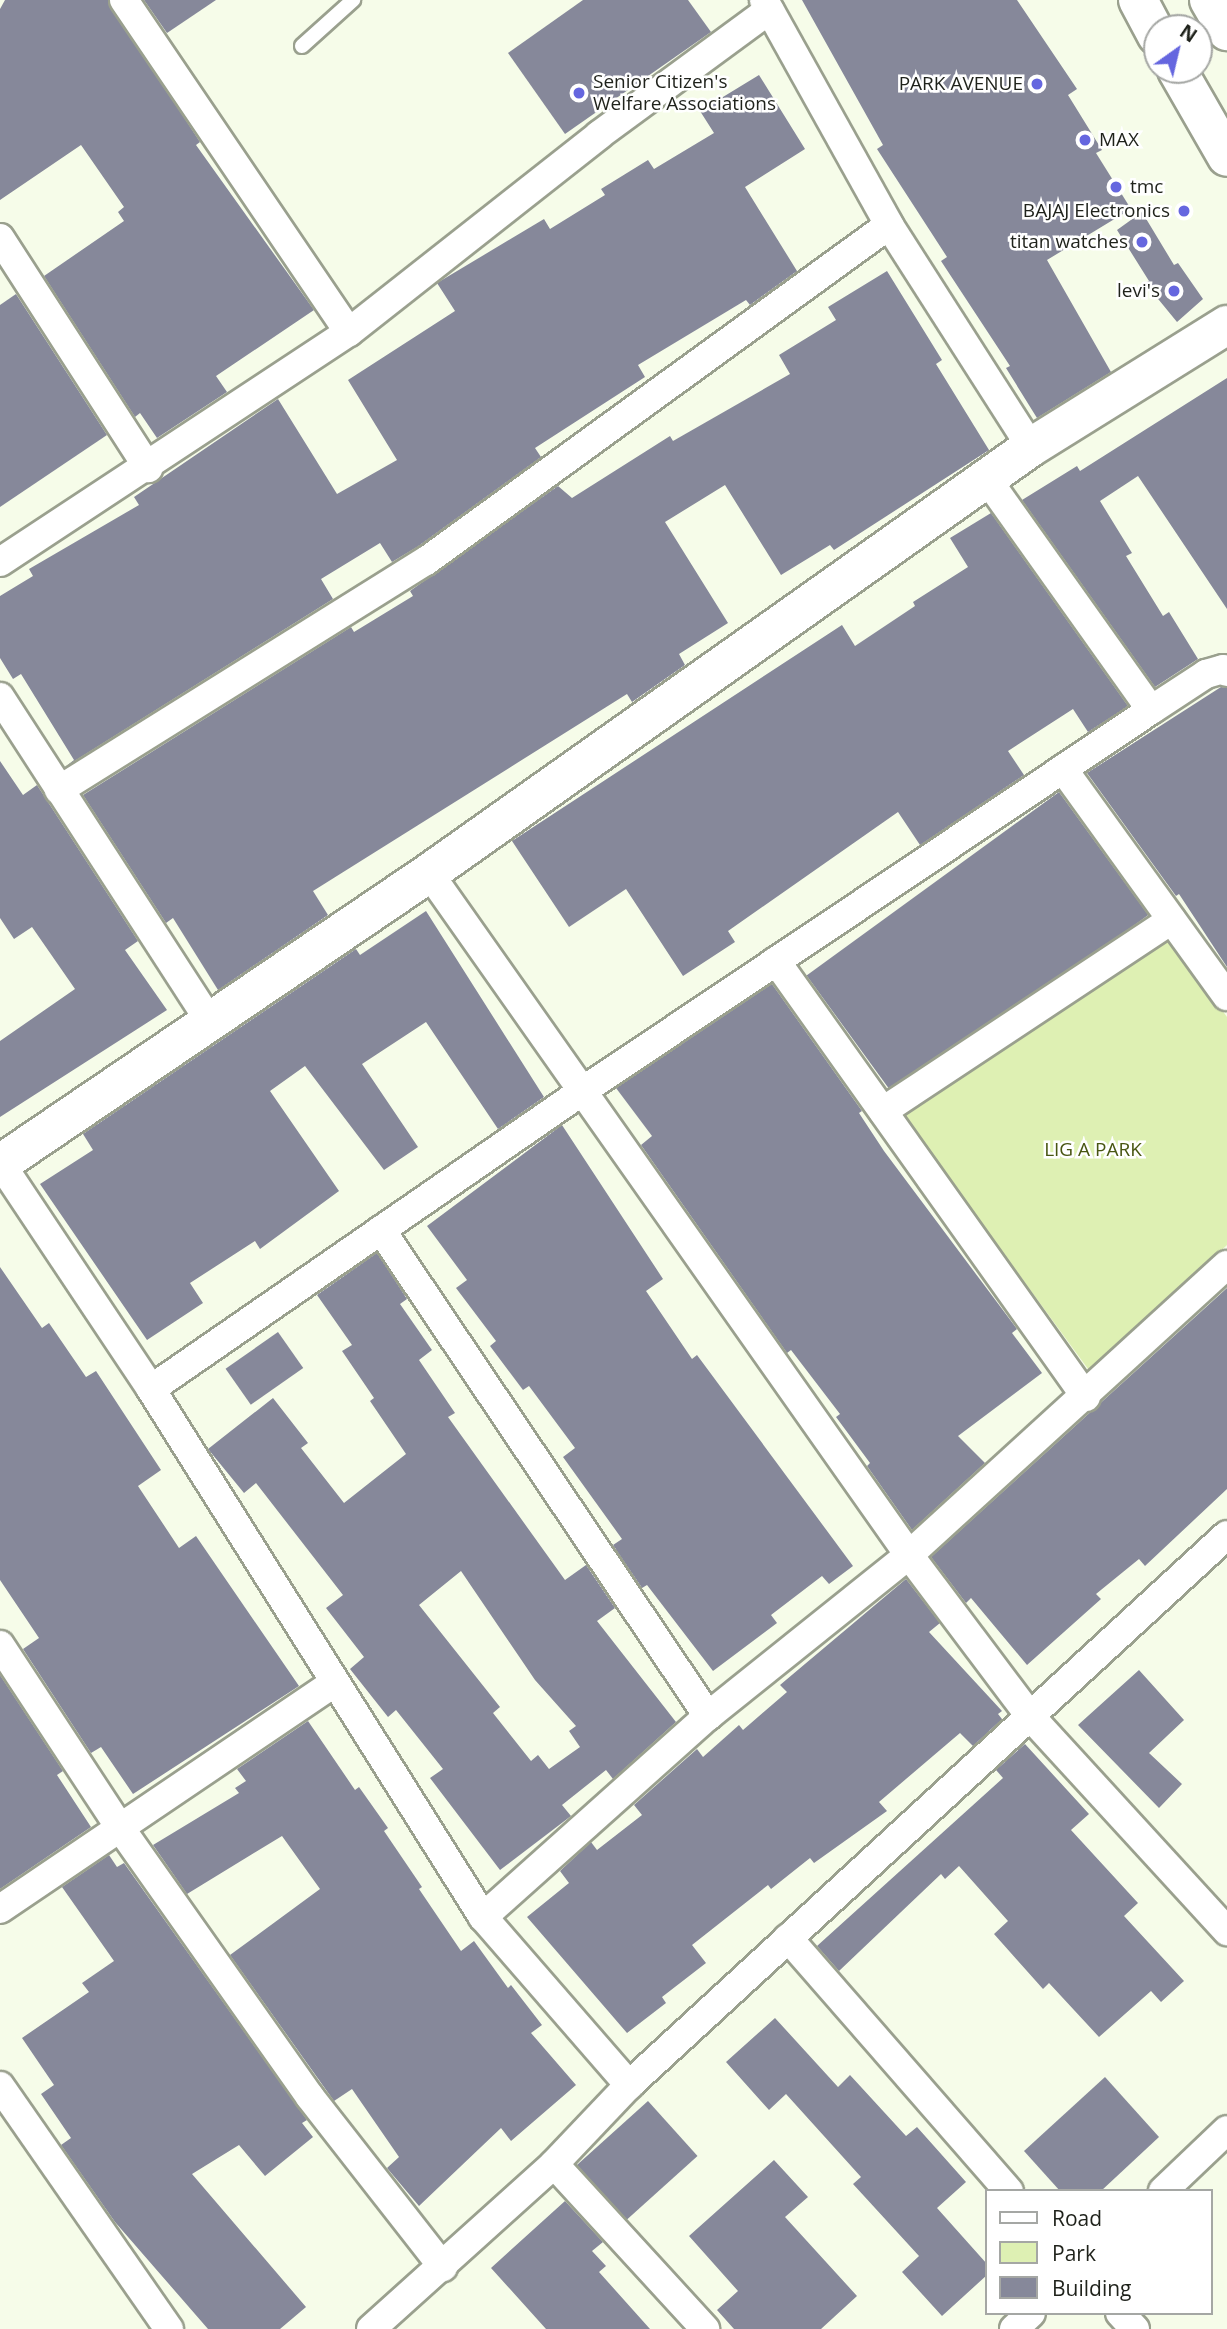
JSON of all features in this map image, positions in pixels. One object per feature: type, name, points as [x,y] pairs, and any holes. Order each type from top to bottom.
[{"type":"street","points":[[124,0],[349,332]]},
{"type":"street","points":[[1209,0],[1227,31]]},
{"type":"street","points":[[0,562],[148,468],[349,332],[766,5],[889,225],[1031,447]]},
{"type":"street","points":[[1185,84],[1227,157]]},
{"type":"street","points":[[59,790],[426,561],[889,225]]},
{"type":"street","points":[[0,238],[148,468]]},
{"type":"street","points":[[629,2085],[483,1917],[151,1389],[0,1163],[429,873],[1031,447],[1227,325]]},
{"type":"street","points":[[986,479],[1152,710]]},
{"type":"street","points":[[151,1389],[584,1090],[1063,769],[1206,674],[1223,669],[1227,672]]},
{"type":"street","points":[[0,697],[59,790],[196,993],[210,1021]]},
{"type":"street","points":[[1063,769],[1227,996]]},
{"type":"street","points":[[429,873],[909,1555],[1030,1716],[1227,1931]]},
{"type":"street","points":[[883,1111],[1172,920]]},
{"type":"street","points":[[776,961],[1086,1397]]},
{"type":"street","points":[[381,1230],[708,1716]]},
{"type":"street","points":[[483,1917],[708,1716],[909,1555],[1086,1397],[1227,1265]]},
{"type":"street","points":[[371,2329],[443,2267],[554,2164],[629,2085],[1227,1535]]},
{"type":"street","points":[[0,1645],[121,1829],[310,2097],[443,2267]]},
{"type":"street","points":[[0,1909],[334,1683]]},
{"type":"street","points":[[788,1938],[1007,2189]]},
{"type":"street","points":[[0,2086],[169,2329]]},
{"type":"street","points":[[1165,2189],[1227,2130]]},
{"type":"street","points":[[554,2164],[705,2329]]},
{"type":"street","points":[[1014,2329],[1029,2315]]},
{"type":"street","points":[[1122,2315],[1135,2329]]},
{"type":"lane","points":[[302,47],[353,0]]},
{"type":"green space","name":"LIG A PARK","points":[[1170,937],[1227,1017],[1227,1245],[1091,1373],[902,1115]]},
{"type":"building","points":[[5,0],[108,0],[200,142],[196,145],[314,310],[216,376],[227,392],[157,438],[140,413],[135,417],[44,276],[124,221],[118,212],[124,207],[81,145],[0,200],[0,9]]},
{"type":"building","points":[[144,0],[216,0],[167,33]]},
{"type":"building","name":"Senior Citizen's Welfare Associations","points":[[583,0],[688,0],[711,32],[565,134],[508,53]]},
{"type":"building","points":[[802,0],[1017,0],[1077,89],[1068,95],[1102,150],[1096,153],[1131,209],[1047,260],[1111,372],[1037,418],[1006,368],[1010,366],[941,261],[947,257],[877,149],[883,145]]},
{"type":"building","points":[[759,75],[805,149],[745,187],[797,271],[750,305],[746,300],[638,365],[645,377],[535,448],[541,457],[417,547],[392,562],[380,543],[321,579],[333,599],[65,767],[74,760],[21,674],[13,679],[0,658],[0,596],[33,576],[29,569],[139,505],[134,497],[278,399],[337,494],[397,460],[348,380],[455,311],[437,283],[544,219],[550,229],[605,195],[601,189],[648,160],[654,169],[714,133],[700,111]]},
{"type":"building","points":[[1142,212],[1174,265],[1178,263],[1203,299],[1177,322],[1145,283],[1149,281],[1117,230]]},
{"type":"building","points":[[887,271],[942,360],[936,364],[989,450],[834,550],[830,545],[781,575],[725,485],[665,522],[728,623],[679,654],[685,665],[632,702],[627,694],[313,891],[328,915],[218,990],[173,918],[166,923],[83,795],[351,627],[354,632],[413,596],[410,591],[558,486],[572,498],[670,436],[673,441],[790,374],[779,355],[836,320],[828,307]]},
{"type":"building","points":[[16,294],[107,435],[0,507],[0,305]]},
{"type":"building","points":[[1227,378],[1227,609],[1138,476],[1100,501],[1132,553],[1126,556],[1163,616],[1169,612],[1198,659],[1155,687],[1022,500],[1077,466],[1080,471]]},
{"type":"building","points":[[991,513],[1128,706],[1088,732],[1073,709],[1008,751],[1024,775],[920,845],[898,812],[728,931],[735,942],[683,976],[626,889],[569,927],[512,841],[842,625],[855,646],[915,606],[913,602],[968,567],[950,538]]},
{"type":"building","points":[[1221,687],[1227,688],[1227,967],[1179,894],[1176,896],[1087,773]]},
{"type":"building","points":[[0,761],[23,795],[37,785],[138,941],[125,950],[167,1010],[0,1117],[0,1041],[75,989],[32,927],[14,939],[0,918]]},
{"type":"building","points":[[1059,792],[1148,915],[896,1098],[807,975]]},
{"type":"building","points":[[426,911],[544,1097],[498,1129],[426,1022],[362,1064],[418,1147],[384,1170],[305,1066],[270,1091],[339,1191],[260,1249],[255,1241],[190,1283],[203,1303],[147,1340],[40,1184],[93,1150],[83,1134],[356,949],[360,955]]},
{"type":"building","points":[[772,984],[862,1111],[859,1113],[884,1151],[1017,1329],[1012,1333],[1042,1373],[958,1436],[985,1463],[912,1530],[867,1466],[870,1463],[836,1417],[840,1414],[791,1350],[787,1353],[641,1145],[652,1136],[616,1088]]},
{"type":"building","points":[[562,1125],[663,1279],[646,1291],[692,1359],[697,1355],[853,1566],[829,1584],[822,1576],[771,1615],[777,1623],[713,1671],[647,1585],[642,1588],[613,1545],[622,1539],[563,1457],[575,1448],[529,1386],[523,1390],[490,1346],[496,1341],[456,1288],[467,1280],[427,1226]]},
{"type":"building","points":[[377,1253],[407,1299],[400,1304],[432,1350],[419,1360],[455,1413],[448,1417],[565,1580],[586,1565],[615,1608],[597,1621],[676,1722],[613,1779],[606,1770],[562,1805],[571,1816],[500,1870],[430,1778],[443,1769],[396,1710],[388,1717],[350,1669],[364,1657],[326,1608],[343,1595],[256,1483],[244,1493],[208,1449],[273,1398],[308,1443],[301,1448],[344,1503],[406,1454],[370,1401],[374,1398],[342,1351],[352,1345],[317,1295]],"holes":[[[461,1571],[535,1680],[576,1726],[569,1731],[580,1747],[549,1769],[538,1755],[531,1761],[493,1713],[500,1707],[419,1605]]]},
{"type":"building","points":[[0,1267],[42,1328],[49,1323],[86,1377],[96,1371],[161,1470],[138,1486],[179,1548],[196,1536],[299,1686],[133,1794],[101,1747],[91,1753],[23,1649],[39,1638],[0,1580]]},
{"type":"building","points":[[1227,1288],[1227,1489],[1145,1566],[1139,1559],[1096,1594],[1101,1599],[1027,1665],[971,1598],[966,1603],[931,1557]]},
{"type":"building","points":[[278,1332],[303,1368],[251,1405],[226,1369]]},
{"type":"building","points":[[906,1579],[940,1623],[929,1632],[1002,1711],[998,1714],[1002,1719],[973,1746],[960,1733],[879,1802],[887,1811],[814,1863],[810,1858],[771,1889],[768,1885],[692,1945],[706,1963],[662,1997],[666,2003],[627,2033],[527,1917],[569,1883],[560,1871],[591,1842],[597,1850],[642,1815],[634,1805],[697,1749],[703,1757],[739,1725],[743,1730],[787,1692],[780,1685]]},
{"type":"building","points":[[1139,1670],[1184,1720],[1149,1753],[1182,1784],[1159,1808],[1078,1725]]},
{"type":"building","points":[[0,1675],[63,1771],[57,1775],[91,1827],[0,1889]]},
{"type":"building","points":[[308,1721],[355,1790],[359,1787],[388,1828],[384,1831],[461,1951],[474,1941],[508,1988],[511,1985],[542,2025],[531,2033],[576,2085],[511,2141],[501,2128],[419,2206],[387,2168],[399,2157],[352,2089],[334,2101],[230,1955],[320,1889],[282,1836],[187,1894],[153,1845],[239,1793],[235,1788],[246,1781],[237,1769]]},
{"type":"building","points":[[1025,1744],[1089,1814],[1071,1830],[1138,1903],[1124,1916],[1184,1981],[1161,2002],[1151,1991],[1099,2037],[1049,1983],[1043,1989],[994,1934],[1008,1921],[959,1866],[945,1879],[941,1874],[839,1971],[817,1946],[1003,1778],[996,1770]]},
{"type":"building","points":[[109,1855],[117,1867],[124,1863],[307,2120],[302,2123],[313,2137],[265,2176],[239,2145],[192,2174],[306,2307],[280,2329],[208,2329],[115,2222],[61,2145],[71,2138],[41,2094],[54,2085],[22,2038],[89,1992],[82,1983],[114,1961],[62,1887]]},
{"type":"building","points":[[775,2018],[838,2087],[850,2075],[906,2136],[917,2127],[966,2182],[937,2208],[986,2263],[986,2276],[942,2316],[902,2272],[919,2256],[853,2184],[861,2177],[786,2094],[769,2110],[726,2062]]},
{"type":"building","points":[[1105,2077],[1159,2137],[1103,2189],[1058,2189],[1024,2151]]},
{"type":"building","points":[[648,2101],[698,2156],[626,2220],[577,2165]]},
{"type":"building","points":[[774,2160],[808,2197],[785,2217],[857,2296],[821,2329],[734,2329],[717,2310],[738,2291],[689,2236]]},
{"type":"building","points":[[565,2201],[603,2242],[592,2251],[606,2266],[599,2272],[650,2329],[546,2329],[491,2268]]},
{"type":"place","name":"PARK AVENUE","points":[[1037,84]]},
{"type":"place","name":"Senior Citizen's Welfare Associations","points":[[579,93]]},
{"type":"place","name":"MAX","points":[[1085,140]]},
{"type":"place","name":"tmc","points":[[1116,187]]},
{"type":"place","name":"BAJAJ Electronics","points":[[1184,211]]},
{"type":"place","name":"titan watches","points":[[1142,242]]},
{"type":"place","name":"levi's","points":[[1174,291]]}]
